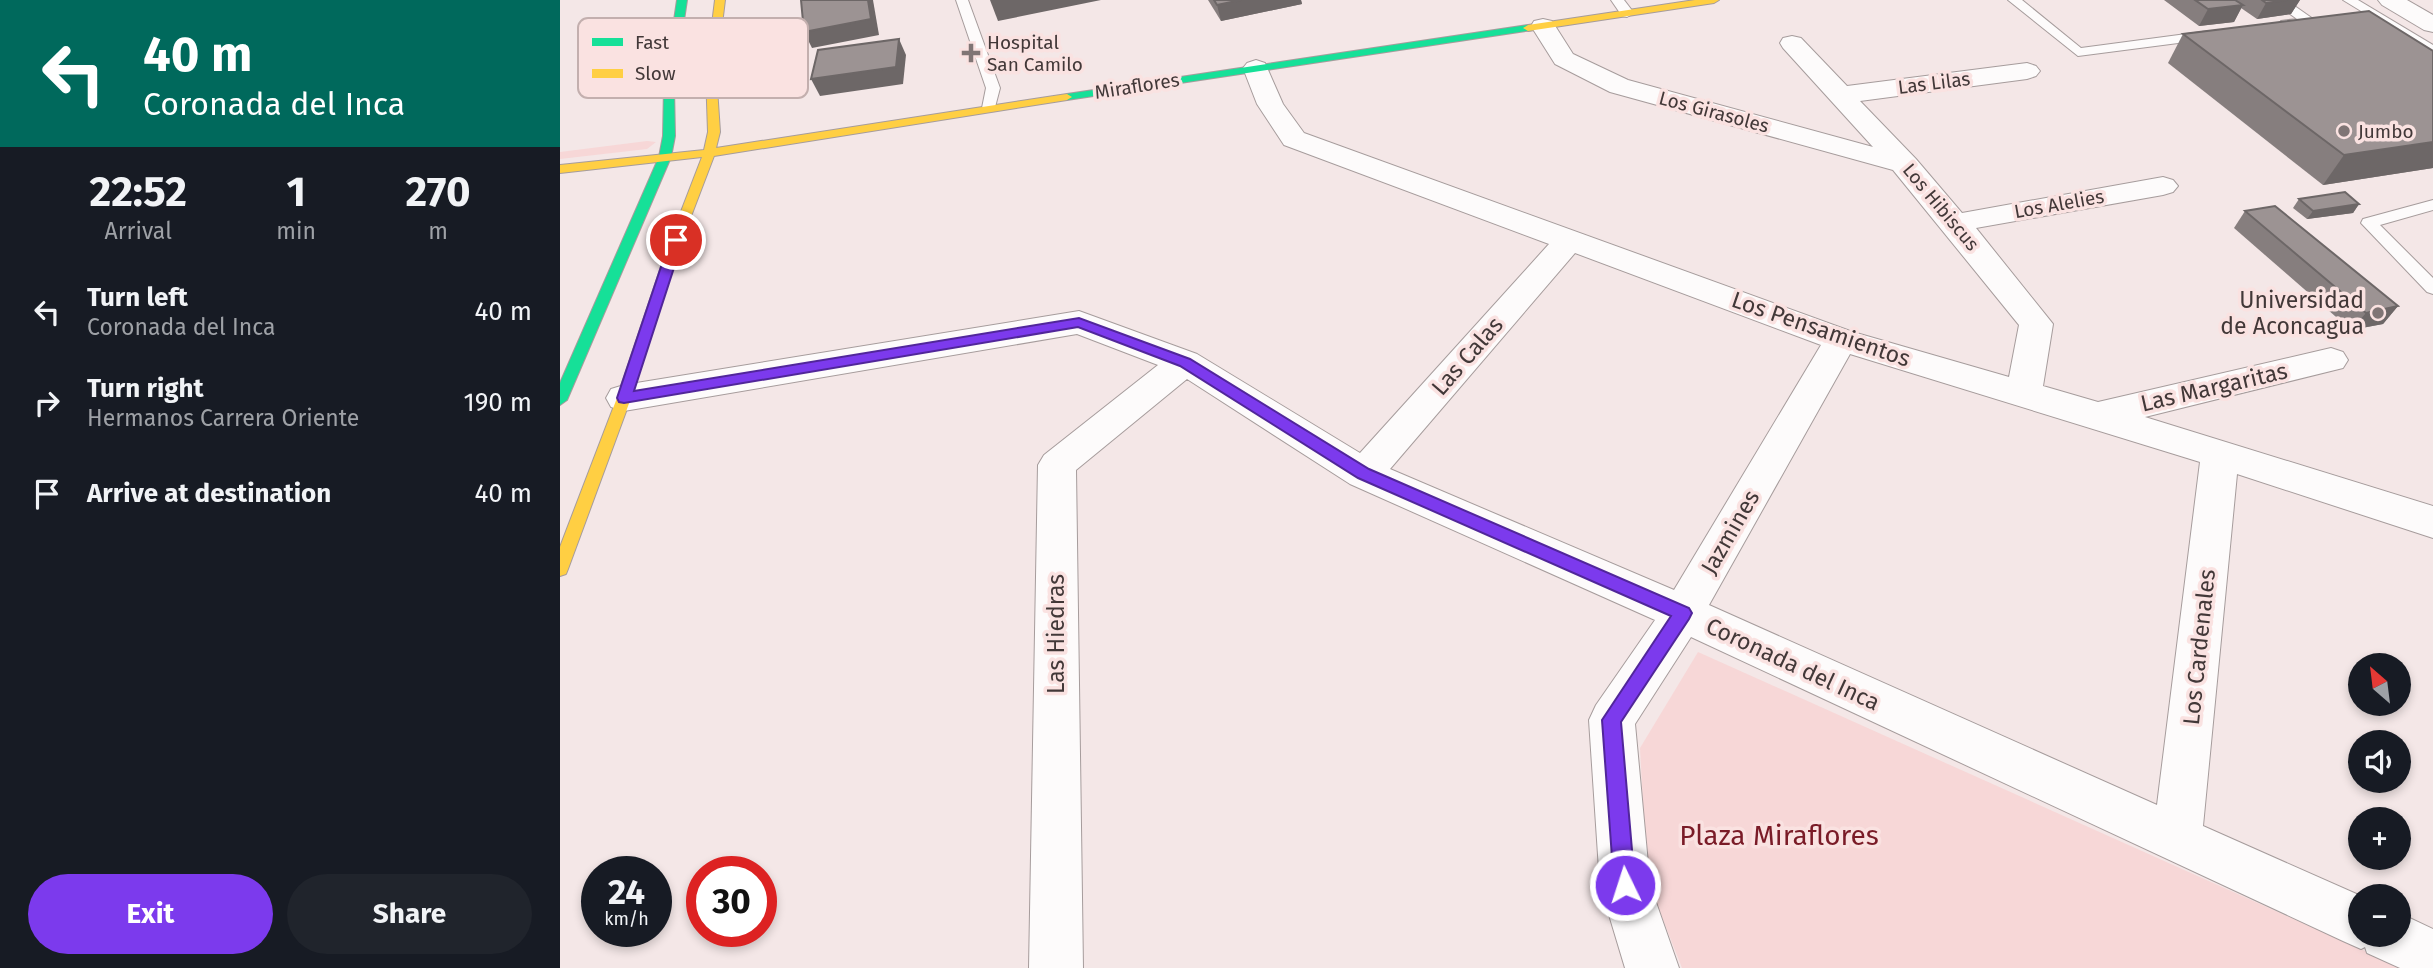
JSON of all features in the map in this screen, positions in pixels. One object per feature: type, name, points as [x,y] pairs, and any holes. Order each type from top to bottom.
[{"type":"street","points":[[679,18],[682,0]]},
{"type":"street","points":[[718,18],[720,0]]},
{"type":"street","name":"Miraflores","points":[[560,169],[709,153],[1256,68],[1534,19],[1607,0]]},
{"type":"street","name":"Miraflores","points":[[1534,19],[1627,13],[1714,0]]},
{"type":"street","points":[[2390,0],[2433,26]]},
{"type":"street","name":"Los Girasoles","points":[[1534,19],[1564,59],[1619,86],[1906,165]]},
{"type":"street","name":"Los Hibiscus","points":[[1792,43],[1906,165],[2036,324],[2024,394]]},
{"type":"street","name":"Los Pensamientos","points":[[1256,68],[1270,103],[1294,139],[1841,340],[2097,415],[2433,522]]},
{"type":"street","name":"Las Lilas","points":[[1842,95],[2027,71]]},
{"type":"street","points":[[560,400],[674,136],[669,98]]},
{"type":"street","points":[[560,569],[624,398],[676,240],[720,131],[714,98]]},
{"type":"street","points":[[674,136],[720,131]]},
{"type":"street","name":"Los Alelies","points":[[1955,223],[2163,186]]},
{"type":"street","name":"Las Calas","points":[[1364,474],[1570,239]]},
{"type":"street","name":"Coronada del Inca","points":[[624,398],[1079,322],[1185,362],[1364,474],[1683,613],[2348,917]]},
{"type":"street","name":"Jazmines","points":[[1652,968],[1625,885],[1612,720],[1683,613],[1841,340]]},
{"type":"street","name":"Las Margaritas","points":[[2097,415],[2331,360]]},
{"type":"street","name":"Las Hiedras","points":[[1056,968],[1056,465],[1185,362]]},
{"type":"street","name":"Los Cardenales","points":[[2177,840],[2220,455]]},
{"type":"street","points":[[2411,946],[2433,956]]},
{"type":"lane","points":[[962,0],[993,88],[989,108]]},
{"type":"lane","points":[[1616,0],[1627,13]]},
{"type":"lane","points":[[2014,0],[2078,52],[2222,33]]},
{"type":"lane","points":[[2272,26],[2309,21],[2277,0]]},
{"type":"lane","points":[[2349,0],[2433,51]]},
{"type":"lane","points":[[2433,205],[2369,223],[2433,288]]},
{"type":"green space","points":[[656,142],[647,149],[560,159],[560,152]]},
{"type":"green space","name":"Plaza Miraflores","points":[[1698,652],[2348,943],[2348,947],[2356,947],[2403,968],[1682,968],[1647,879],[1640,748]]},
{"type":"building","points":[[801,0],[868,0],[871,19],[808,31],[808,18],[803,18]]},
{"type":"building","points":[[1214,0],[1241,0],[1217,5]]},
{"type":"building","points":[[2195,0],[2235,0],[2243,5],[2208,9]]},
{"type":"building","points":[[2262,0],[2287,0],[2266,3]]},
{"type":"building","name":"Jumbo","points":[[2369,11],[2433,51],[2433,142],[2344,155],[2183,34]]},
{"type":"building","points":[[899,39],[896,67],[811,79],[818,50]]},
{"type":"building","points":[[2345,192],[2359,204],[2313,211],[2299,199]]},
{"type":"building","points":[[2275,206],[2398,306],[2366,313],[2245,211]]},
{"type":"traffic: fast","points":[[679,18],[682,0]]},
{"type":"traffic: fast","points":[[1067,97],[1528,28]]},
{"type":"traffic: fast","points":[[560,400],[665,157],[669,136],[669,98]]},
{"type":"traffic: slow","points":[[718,18],[720,0]]},
{"type":"traffic: slow","points":[[1528,28],[1714,0]]},
{"type":"traffic: slow","points":[[560,169],[709,153],[1067,97]]},
{"type":"traffic: slow","points":[[560,569],[624,398],[676,240],[709,153],[714,132],[712,98]]},
{"type":"place","name":"Hospital San Camilo","points":[[971,53]]},
{"type":"place","name":"Jumbo","points":[[2344,131]]},
{"type":"place","name":"Universidad de Aconcagua","points":[[2378,313]]},
{"type":"route","points":[[676,240],[624,398],[1079,322],[1185,362],[1364,474],[1683,613],[1612,720],[1625,885]]}]
